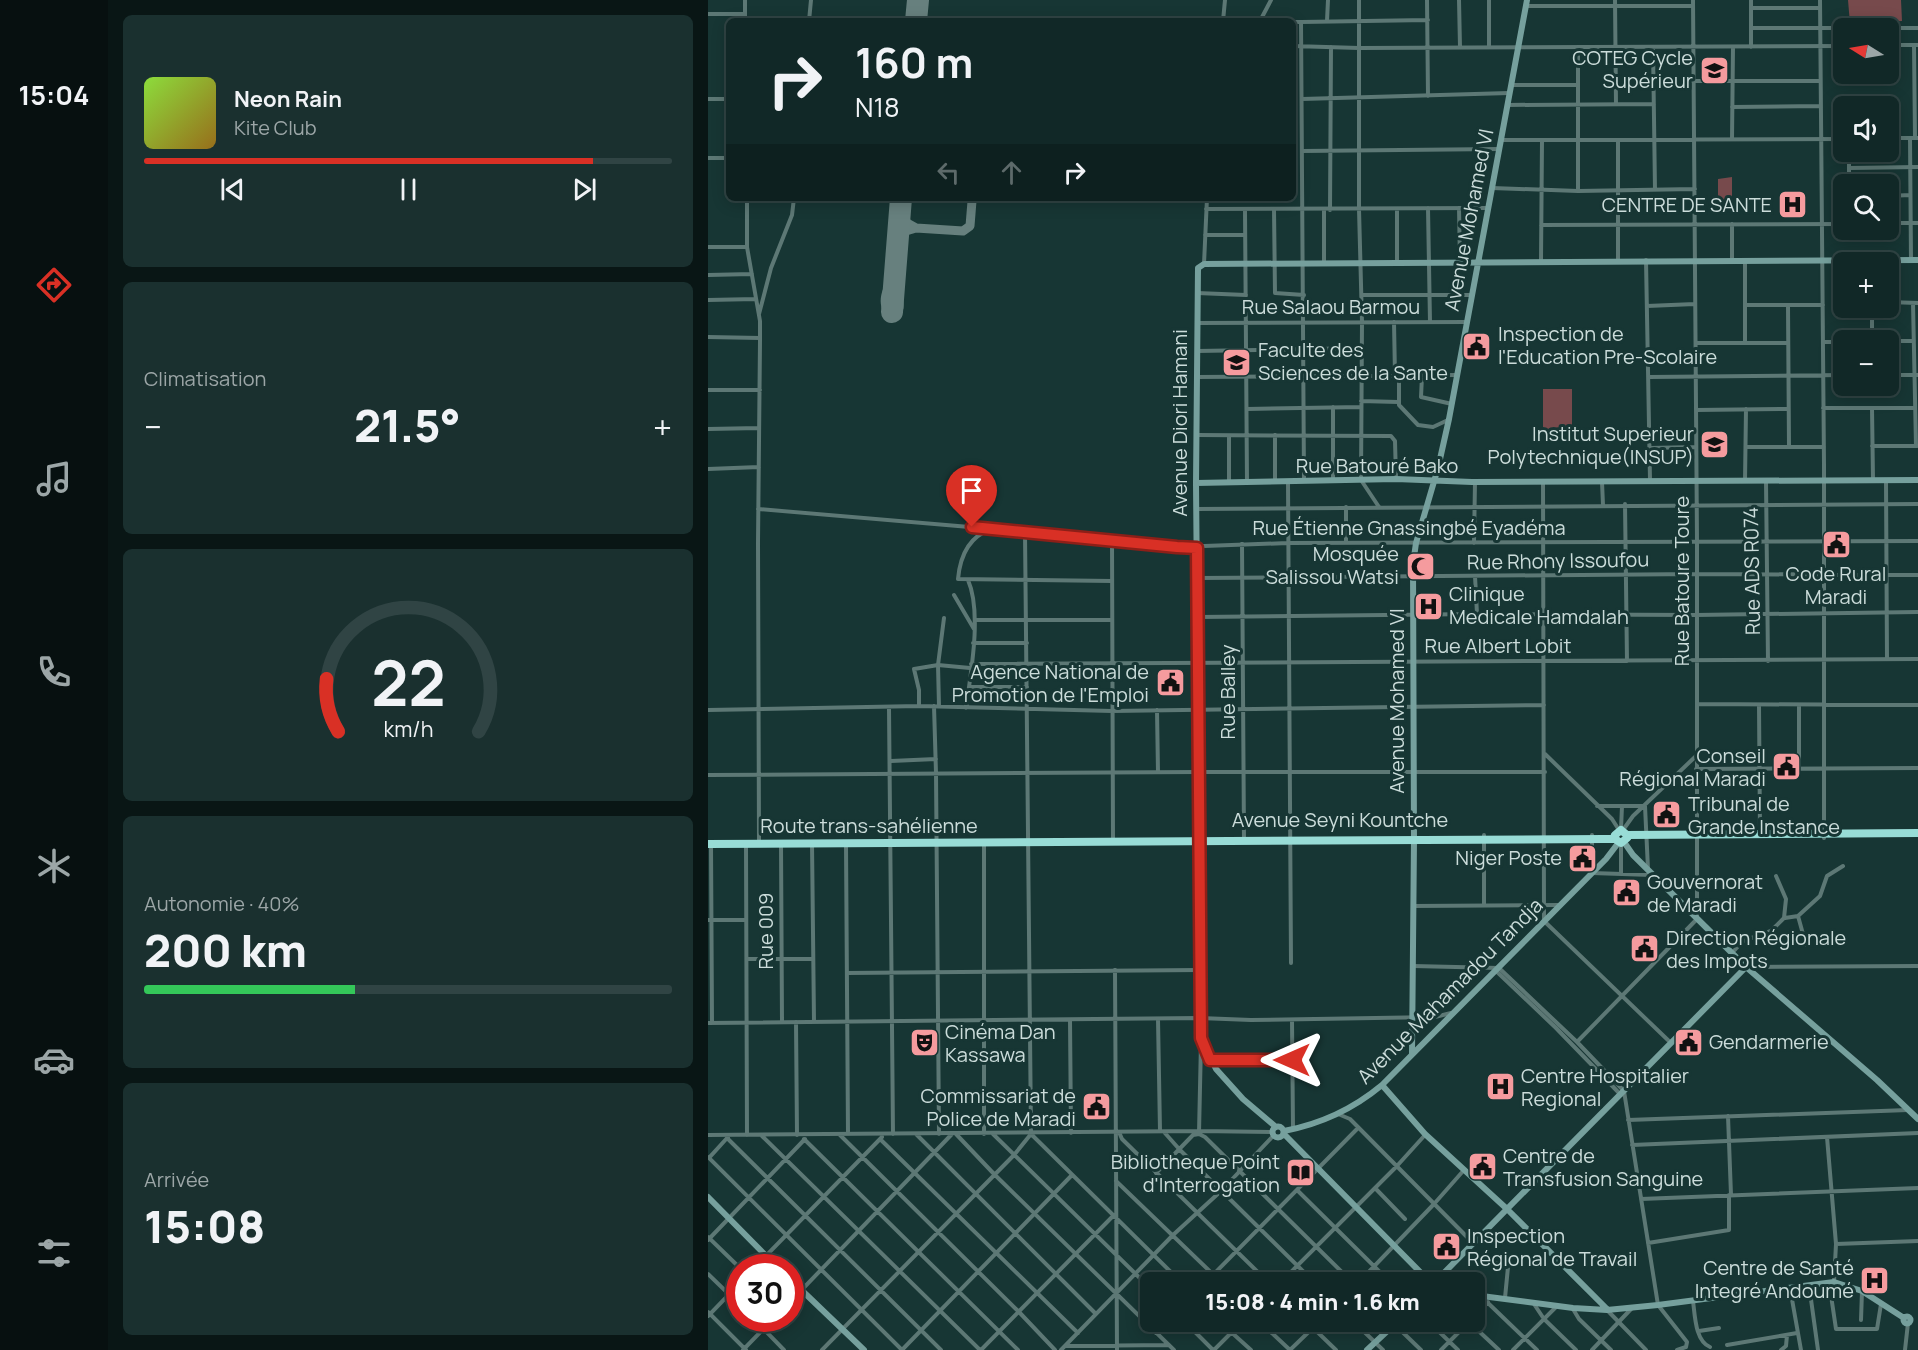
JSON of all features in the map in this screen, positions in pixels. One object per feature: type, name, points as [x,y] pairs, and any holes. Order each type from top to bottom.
[{"type":"highway","name":"Avenue Seyni Kountche","points":[[1697,837],[1760,834],[1824,836]]},
{"type":"highway","name":"Avenue Seyni Kountche","points":[[1028,840],[1918,835]]},
{"type":"highway","name":"Route trans-sahélienne","points":[[709,843],[1028,840]]},
{"type":"highway","name":"Route trans-sahélienne","points":[[781,842],[892,841]]},
{"type":"highway","name":"Route trans-sahélienne","points":[[709,843],[758,842]]},
{"type":"street","points":[[745,0],[746,18]]},
{"type":"street","points":[[809,18],[811,0]]},
{"type":"street","points":[[1223,18],[1225,0]]},
{"type":"street","points":[[1262,18],[1271,0]]},
{"type":"street","points":[[1327,21],[1329,0]]},
{"type":"street","points":[[1359,0],[1361,480],[1380,507]]},
{"type":"street","points":[[1428,0],[1428,96]]},
{"type":"street","points":[[1460,0],[1460,47]]},
{"type":"street","points":[[1489,0],[1489,47]]},
{"type":"street","points":[[1615,0],[1616,104]]},
{"type":"street","points":[[1751,0],[1751,47]]},
{"type":"street","points":[[1820,0],[1824,447],[1824,836]]},
{"type":"street","points":[[1527,3],[1615,7],[1693,3]]},
{"type":"street","name":"Avenue Mohamed VI","points":[[1412,1053],[1413,578],[1416,543],[1435,482],[1449,419],[1527,3]]},
{"type":"street","name":"Rue Batoure Toure","points":[[1693,3],[1697,919]]},
{"type":"street","points":[[1751,8],[1820,8]]},
{"type":"street","points":[[708,14],[745,14]]},
{"type":"street","points":[[1296,22],[1428,20]]},
{"type":"street","points":[[1301,22],[1304,482]]},
{"type":"street","points":[[1751,28],[1833,28]]},
{"type":"street","points":[[1899,28],[1918,28]]},
{"type":"street","points":[[1899,45],[1916,45],[1916,99],[1910,167],[1910,223],[1915,260],[1899,260]]},
{"type":"street","points":[[1296,46],[1359,48],[1833,46]]},
{"type":"street","points":[[1731,139],[1733,46]]},
{"type":"street","points":[[1330,210],[1331,47]]},
{"type":"street","points":[[1578,47],[1578,191]]},
{"type":"street","points":[[1653,47],[1655,190]]},
{"type":"street","points":[[1692,81],[1820,81]]},
{"type":"street","points":[[1511,85],[1578,85]]},
{"type":"street","points":[[1302,99],[1510,93]]},
{"type":"street","points":[[708,99],[726,99]]},
{"type":"street","points":[[1508,105],[1654,104]]},
{"type":"street","points":[[1732,107],[1820,106]]},
{"type":"street","points":[[1501,140],[1833,138]]},
{"type":"street","points":[[1618,140],[1618,260]]},
{"type":"street","points":[[1541,261],[1542,141]]},
{"type":"street","points":[[1302,152],[1499,149]]},
{"type":"street","points":[[708,158],[726,158]]},
{"type":"street","points":[[1849,162],[1849,174]]},
{"type":"street","points":[[1849,168],[1918,167]]},
{"type":"street","points":[[1492,188],[1578,191],[1695,189]]},
{"type":"street","points":[[1899,196],[1910,195]]},
{"type":"street","points":[[747,201],[747,247],[759,316],[760,338],[758,842]]},
{"type":"street","points":[[759,316],[771,268],[792,215],[794,201]]},
{"type":"street","points":[[1207,201],[1204,264],[1833,260]]},
{"type":"street","points":[[1397,208],[1397,263]]},
{"type":"street","points":[[1428,208],[1430,322]]},
{"type":"street","points":[[1459,208],[1460,263]]},
{"type":"street","points":[[1206,209],[1488,208]]},
{"type":"street","points":[[1274,209],[1275,293],[1304,295]]},
{"type":"street","points":[[1245,210],[1247,483]]},
{"type":"street","points":[[1324,210],[1324,263]]},
{"type":"street","points":[[1899,223],[1918,223]]},
{"type":"street","points":[[1732,224],[1732,261]]},
{"type":"street","points":[[1541,225],[1833,224]]},
{"type":"street","points":[[1205,235],[1245,235]]},
{"type":"street","points":[[708,247],[747,247]]},
{"type":"street","points":[[1646,260],[1650,481]]},
{"type":"street","points":[[1745,261],[1745,343]]},
{"type":"street","name":"Avenue Diori Hamani","points":[[1204,264],[1196,272],[1201,1038],[1210,1060],[1274,1132]]},
{"type":"street","points":[[708,275],[752,274]]},
{"type":"street","points":[[1196,292],[1246,295]]},
{"type":"street","points":[[1362,295],[1471,295]]},
{"type":"street","points":[[708,300],[756,299]]},
{"type":"street","points":[[1872,446],[1917,446],[1915,408],[1917,375],[1914,341],[1916,303],[1899,302]]},
{"type":"street","points":[[1647,306],[1695,304]]},
{"type":"street","points":[[1745,305],[1823,305]]},
{"type":"street","points":[[1788,306],[1789,447]]},
{"type":"street","points":[[1394,322],[1398,402],[1401,409],[1418,425],[1433,427],[1449,419]]},
{"type":"street","name":"Rue Salaou Barmou","points":[[1196,323],[1466,322]]},
{"type":"street","points":[[708,337],[760,338]]},
{"type":"street","points":[[1899,341],[1914,341]]},
{"type":"street","points":[[1823,342],[1833,342]]},
{"type":"street","points":[[1696,343],[1788,343]]},
{"type":"street","points":[[1197,351],[1362,348]]},
{"type":"street","points":[[1196,377],[1457,375]]},
{"type":"street","points":[[1899,375],[1917,375]]},
{"type":"street","points":[[1422,376],[1421,397],[1452,404]]},
{"type":"street","points":[[1649,377],[1833,376]]},
{"type":"street","points":[[708,390],[760,390]]},
{"type":"street","points":[[1361,401],[1398,402]]},
{"type":"street","points":[[1333,407],[1333,481]]},
{"type":"street","points":[[1247,409],[1361,407]]},
{"type":"street","points":[[1823,408],[1915,408]]},
{"type":"street","points":[[1872,408],[1873,481]]},
{"type":"street","points":[[1745,481],[1746,409]]},
{"type":"street","points":[[1696,410],[1788,409]]},
{"type":"street","points":[[708,429],[759,428]]},
{"type":"street","points":[[1196,435],[1391,436],[1395,441],[1396,478]]},
{"type":"street","points":[[1275,435],[1275,482]]},
{"type":"street","points":[[1229,436],[1229,483]]},
{"type":"street","points":[[1650,448],[1696,447]]},
{"type":"street","points":[[1746,447],[1824,447]]},
{"type":"street","points":[[708,469],[759,467]]},
{"type":"street","name":"Rue Batouré Bako","points":[[1196,483],[1396,478],[1435,482],[1918,480]]},
{"type":"street","name":"Rue ADS R074","points":[[1766,480],[1768,661]]},
{"type":"street","points":[[1886,481],[1887,659]]},
{"type":"street","points":[[1288,482],[1291,963]]},
{"type":"street","points":[[1474,543],[1475,482]]},
{"type":"street","points":[[1543,482],[1544,921],[1671,1043]]},
{"type":"street","points":[[1602,482],[1603,505]]},
{"type":"street","points":[[1625,504],[1627,661]]},
{"type":"street","points":[[1197,509],[1625,504],[1918,504]]},
{"type":"street","points":[[1346,507],[1346,543]]},
{"type":"street","name":"Rue Étienne Gnassingbé Eyadéma","points":[[758,509],[1197,548],[1288,543],[1918,541]]},
{"type":"street","points":[[993,529],[977,536],[964,552],[958,579],[1112,581]]},
{"type":"street","points":[[823,1350],[1014,1155],[1031,1133],[1025,533]]},
{"type":"street","points":[[1112,540],[1113,841]]},
{"type":"street","name":"Rue Balley","points":[[1242,544],[1243,839]]},
{"type":"street","name":"Rue Rhony Issoufou","points":[[1198,578],[1696,574],[1918,575]]},
{"type":"street","points":[[1475,576],[1477,614]]},
{"type":"street","points":[[966,708],[975,620],[973,596],[968,580]]},
{"type":"street","points":[[954,594],[974,630]]},
{"type":"street","points":[[1198,617],[1918,612]]},
{"type":"street","points":[[939,706],[938,665],[944,618]]},
{"type":"street","points":[[975,620],[1112,620]]},
{"type":"street","points":[[973,643],[1027,643]]},
{"type":"street","name":"Rue Albert Lobit","points":[[938,665],[1918,659]]},
{"type":"street","points":[[919,706],[914,669],[938,665]]},
{"type":"street","points":[[969,687],[1027,687]]},
{"type":"street","points":[[1697,704],[1918,705]]},
{"type":"street","points":[[708,710],[939,706],[1112,711],[1544,705]]},
{"type":"street","points":[[1758,705],[1760,834]]},
{"type":"street","points":[[1799,705],[1799,769]]},
{"type":"street","points":[[933,706],[936,759],[939,1134]]},
{"type":"street","points":[[889,708],[893,1134]]},
{"type":"street","points":[[1157,710],[1158,772]]},
{"type":"street","points":[[1545,754],[1612,819],[1621,836],[1650,872],[1746,967],[1877,1080],[1918,1119]]},
{"type":"street","points":[[1621,836],[1630,819],[1696,756]]},
{"type":"street","points":[[891,761],[936,759]]},
{"type":"street","points":[[1696,769],[1918,768]]},
{"type":"street","points":[[708,776],[891,773],[1545,772]]},
{"type":"street","points":[[1597,806],[1645,806]]},
{"type":"street","points":[[1621,874],[1622,806]]},
{"type":"street","points":[[1645,806],[1650,872]]},
{"type":"street","name":"Avenue Mahamadou Tandja","points":[[1274,1132],[1279,1138],[1284,1133],[1338,1114],[1361,1101],[1382,1085],[1592,873],[1621,836]]},
{"type":"street","points":[[1592,837],[1592,873],[1650,872]]},
{"type":"street","points":[[1484,838],[1484,906]]},
{"type":"street","points":[[984,841],[984,1134]]},
{"type":"street","name":"Rue 009","points":[[781,842],[782,1022]]},
{"type":"street","points":[[709,843],[710,1023],[1200,1018],[1292,1020],[1435,1017],[1454,1013]]},
{"type":"street","points":[[746,843],[747,1135]]},
{"type":"street","points":[[812,843],[814,1022]]},
{"type":"street","points":[[846,843],[848,1134]]},
{"type":"street","points":[[1732,953],[1743,941],[1771,931],[1784,918],[1798,916],[1820,896],[1827,876],[1843,866]]},
{"type":"street","points":[[1776,876],[1786,898],[1784,918]]},
{"type":"street","points":[[1413,906],[1561,905]]},
{"type":"street","points":[[1798,916],[1806,945]]},
{"type":"street","points":[[1577,1042],[1697,919]]},
{"type":"street","points":[[710,920],[746,920]]},
{"type":"street","points":[[747,959],[813,959]]},
{"type":"street","points":[[1413,966],[1496,968],[1577,1042],[1623,1094],[1658,1305],[1688,1342],[1686,1347],[1677,1350]]},
{"type":"street","points":[[1445,1272],[1746,967],[1918,966]]},
{"type":"street","points":[[1115,970],[1117,1348]]},
{"type":"street","points":[[847,973],[1200,970]]},
{"type":"street","points":[[1523,993],[1623,1094]]},
{"type":"street","points":[[1158,1019],[1162,1131],[1303,1272]]},
{"type":"street","points":[[1070,1020],[1071,1133]]},
{"type":"street","points":[[1292,1020],[1293,1130]]},
{"type":"street","points":[[796,1022],[797,1135]]},
{"type":"street","points":[[1199,1132],[1201,1038]]},
{"type":"street","points":[[1210,1060],[1292,1060]]},
{"type":"street","points":[[1382,1085],[1425,1134],[1507,1209],[1646,1350]]},
{"type":"street","points":[[1629,1120],[1908,1110]]},
{"type":"street","points":[[1338,1114],[1350,1119],[1474,1243]]},
{"type":"street","points":[[1648,1244],[1729,1230],[1728,1116]]},
{"type":"street","points":[[1216,1272],[1358,1128]]},
{"type":"street","points":[[1117,1132],[1258,1272]]},
{"type":"street","points":[[1156,1173],[1199,1132]]},
{"type":"street","points":[[1199,1132],[1342,1272]]},
{"type":"street","points":[[708,1136],[1274,1132]]},
{"type":"street","points":[[1061,1350],[1173,1235],[1240,1172],[1274,1132]]},
{"type":"street","points":[[1031,1133],[1171,1272]]},
{"type":"street","points":[[1284,1133],[1317,1170],[1420,1272]]},
{"type":"street","points":[[1632,1145],[1918,1133]]},
{"type":"street","points":[[767,1254],[885,1134]]},
{"type":"street","points":[[915,1134],[1096,1314]]},
{"type":"street","points":[[804,1288],[954,1134]]},
{"type":"street","points":[[954,1134],[1174,1350]]},
{"type":"street","points":[[992,1134],[1140,1278]]},
{"type":"street","points":[[1292,1272],[1396,1167],[1425,1134]]},
{"type":"street","points":[[762,1135],[980,1350],[1115,1216]]},
{"type":"street","points":[[726,1255],[709,1239],[808,1135]]},
{"type":"street","points":[[840,1135],[1055,1350]]},
{"type":"street","points":[[728,1137],[708,1158],[902,1350],[1072,1175]]},
{"type":"street","points":[[728,1137],[941,1350]]},
{"type":"street","points":[[1827,1137],[1836,1244],[1832,1282],[1836,1329],[1877,1329],[1881,1303]]},
{"type":"street","points":[[804,1139],[1018,1350]]},
{"type":"street","points":[[880,1139],[1078,1333]]},
{"type":"street","points":[[1369,1272],[1464,1170]]},
{"type":"street","points":[[1115,1180],[1210,1272]]},
{"type":"street","points":[[1375,1188],[1405,1219]]},
{"type":"street","points":[[1641,1199],[1918,1188]]},
{"type":"street","points":[[1297,1190],[1379,1272]]},
{"type":"street","points":[[708,1197],[765,1254]]},
{"type":"street","points":[[1836,1244],[1918,1241]]},
{"type":"street","points":[[1465,1253],[1508,1267],[1505,1298]]},
{"type":"street","points":[[708,1274],[726,1291]]},
{"type":"street","points":[[1485,1298],[1505,1298],[1573,1308],[1607,1310],[1832,1282],[1862,1291],[1908,1320],[1918,1317]]},
{"type":"street","points":[[1809,1284],[1818,1350]]},
{"type":"street","points":[[1790,1287],[1801,1350]]},
{"type":"street","points":[[1861,1320],[1862,1291]]},
{"type":"street","points":[[804,1292],[864,1350]]},
{"type":"street","points":[[726,1297],[709,1314],[744,1349],[761,1332]]},
{"type":"street","points":[[1485,1303],[1488,1299]]},
{"type":"street","points":[[1488,1299],[1538,1350]]},
{"type":"street","points":[[1692,1300],[1702,1341],[1710,1347]]},
{"type":"street","points":[[1533,1302],[1544,1319],[1576,1350]]},
{"type":"street","points":[[1513,1350],[1557,1306]]},
{"type":"street","points":[[1573,1308],[1579,1319],[1611,1350]]},
{"type":"street","points":[[1592,1350],[1632,1308]]},
{"type":"street","points":[[1905,1350],[1908,1320]]},
{"type":"street","points":[[1699,1331],[1719,1328]]},
{"type":"street","points":[[767,1332],[784,1350]]},
{"type":"street","points":[[1195,1332],[1213,1350],[1231,1332],[1251,1350]]},
{"type":"street","points":[[1271,1332],[1290,1350],[1308,1332]]},
{"type":"street","points":[[1318,1332],[1336,1350]]},
{"type":"street","points":[[1364,1332],[1383,1350]]},
{"type":"street","points":[[1367,1350],[1384,1332]]},
{"type":"street","points":[[1404,1332],[1421,1350]]},
{"type":"street","points":[[1441,1332],[1458,1350]]},
{"type":"street","points":[[1441,1350],[1459,1332]]},
{"type":"street","points":[[1480,1332],[1499,1350]]},
{"type":"street","points":[[1727,1345],[1797,1333]]},
{"type":"street","points":[[1781,1350],[1786,1346],[1787,1335]]},
{"type":"street","points":[[1736,1343],[1738,1350]]},
{"type":"street","points":[[1065,1346],[1117,1348],[1169,1345]]},
{"type":"shaded area","points":[[1848,0],[1901,0],[1902,21],[1899,21],[1899,18],[1850,18]]},
{"type":"shaded area","points":[[1732,177],[1732,206],[1718,205],[1718,179]]},
{"type":"shaded area","points":[[1543,389],[1572,389],[1572,441],[1543,441]]},
{"type":"taxiway","points":[[900,210],[907,223],[916,228],[963,231],[970,226],[972,201]]},
{"type":"taxiway","points":[[898,243],[906,231],[916,228]]},
{"type":"taxiway","points":[[895,272],[899,308],[892,312],[888,311],[885,301],[895,272]]},
{"type":"runway","points":[[916,18],[918,0]]},
{"type":"runway","points":[[892,312],[901,201]]},
{"type":"place","name":"COTEG Cycle Supérieur","points":[[1714,70]]},
{"type":"place","name":"CENTRE DE SANTE","points":[[1793,205]]},
{"type":"place","name":"Inspection de l'Education Pre-Scolaire","points":[[1477,346]]},
{"type":"place","name":"Faculte des Sciences de la Sante","points":[[1237,362]]},
{"type":"place","name":"Institut Superieur Polytechnique(INSUP)","points":[[1715,445]]},
{"type":"place","name":"Code Rural Maradi","points":[[1836,544]]},
{"type":"place","name":"Mosquée Salissou Watsi","points":[[1420,566]]},
{"type":"place","name":"Clinique Medicale Hamdalah","points":[[1428,606]]},
{"type":"place","name":"Agence National de Promotion de l'Emploi","points":[[1170,683]]},
{"type":"place","name":"Conseil Régional Maradi","points":[[1787,767]]},
{"type":"place","name":"Tribunal de Grande Instance","points":[[1667,815]]},
{"type":"place","name":"Niger Poste","points":[[1583,858]]},
{"type":"place","name":"Gouvernorat de Maradi","points":[[1626,893]]},
{"type":"place","name":"Direction Régionale des Impots","points":[[1645,949]]},
{"type":"place","name":"Gendarmerie","points":[[1688,1042]]},
{"type":"place","name":"Cinéma Dan Kassawa","points":[[924,1043]]},
{"type":"place","name":"Centre Hospitalier Regional","points":[[1500,1087]]},
{"type":"place","name":"Commissariat de Police de Maradi","points":[[1097,1107]]},
{"type":"place","name":"Centre de Transfusion Sanguine","points":[[1482,1167]]},
{"type":"place","name":"Bibliotheque Point d'Interrogation","points":[[1301,1173]]},
{"type":"place","name":"Inspection Régional de Travail","points":[[1446,1247]]},
{"type":"place","name":"Centre de Santé Integré Andoumé","points":[[1875,1280]]},
{"type":"route","points":[[972,527],[1197,548],[1201,1038],[1210,1060],[1292,1060]]}]
